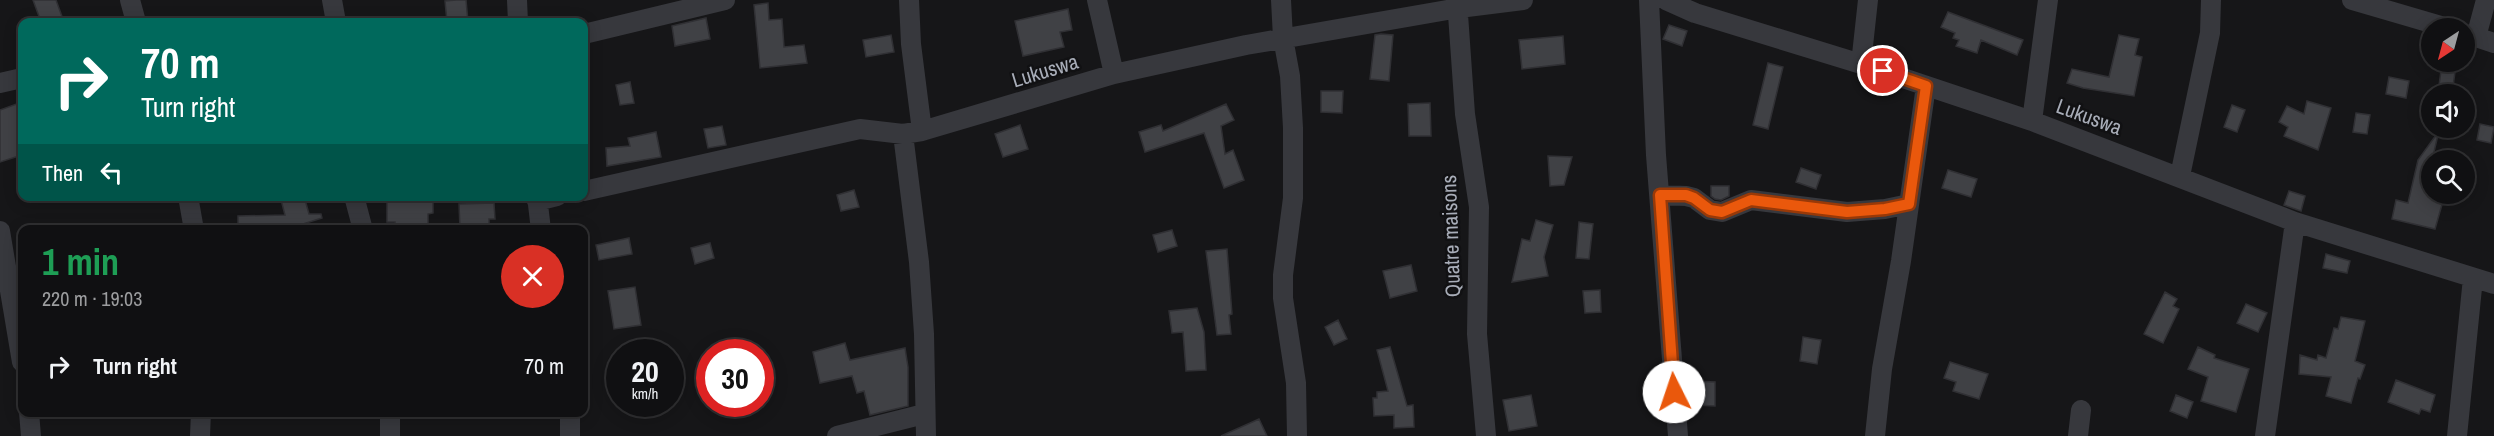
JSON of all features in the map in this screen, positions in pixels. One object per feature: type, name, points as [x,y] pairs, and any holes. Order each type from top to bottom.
[{"type":"street","points":[[130,0],[135,18]]},
{"type":"street","points":[[332,0],[335,18]]},
{"type":"street","points":[[517,0],[518,18]]},
{"type":"street","points":[[588,33],[725,0]]},
{"type":"street","points":[[909,0],[912,133],[924,334],[926,436]]},
{"type":"street","points":[[1097,0],[1114,74]]},
{"type":"street","points":[[1281,0],[1283,38],[1290,76],[1293,128],[1293,198],[1283,275],[1283,298],[1296,383],[1297,436]]},
{"type":"street","name":"Lukuswa","points":[[588,190],[860,129],[912,133],[1114,74],[1283,38],[1458,4],[1523,0]]},
{"type":"street","points":[[1649,0],[1660,195],[1678,436]]},
{"type":"street","name":"Lukuswa","points":[[1666,0],[1695,13],[1861,64],[2032,121],[2295,222],[2494,284]]},
{"type":"street","points":[[1861,64],[1868,0]]},
{"type":"street","points":[[2032,121],[2048,0]]},
{"type":"street","points":[[2180,176],[2210,33],[2211,0]]},
{"type":"street","points":[[2352,0],[2421,20]]},
{"type":"street","points":[[2478,38],[2486,0]]},
{"type":"street","name":"Quatre maisons","points":[[1458,4],[1465,114],[1479,207],[1477,334],[1486,436]]},
{"type":"street","points":[[0,83],[18,79]]},
{"type":"street","points":[[1875,436],[1882,369],[1926,86]]},
{"type":"street","points":[[1660,195],[1686,195],[1710,210],[1722,212],[1751,200],[1847,212],[1885,209],[1909,204]]},
{"type":"street","points":[[190,201],[193,225]]},
{"type":"street","points":[[355,201],[362,225]]},
{"type":"street","points":[[537,201],[540,225]]},
{"type":"street","points":[[2265,436],[2295,222]]},
{"type":"street","points":[[0,231],[18,338]]},
{"type":"street","points":[[2457,436],[2473,278]]},
{"type":"street","points":[[2078,436],[2081,410]]},
{"type":"street","points":[[837,436],[924,414]]},
{"type":"street","points":[[30,417],[32,436]]},
{"type":"street","points":[[200,436],[201,417]]},
{"type":"street","points":[[390,417],[390,436]]},
{"type":"street","points":[[570,417],[570,436]]},
{"type":"building","points":[[33,0],[56,0],[63,18],[40,18]]},
{"type":"building","points":[[466,0],[468,18],[447,18],[445,1]]},
{"type":"building","points":[[768,3],[769,20],[782,19],[784,47],[804,45],[807,63],[760,68],[754,5]]},
{"type":"building","points":[[1068,9],[1072,30],[1060,32],[1064,47],[1023,56],[1015,21]]},
{"type":"building","points":[[1948,12],[2023,40],[2017,55],[1981,40],[1977,53],[1956,46],[1959,40],[1953,38],[1955,33],[1941,27]]},
{"type":"building","points":[[706,18],[710,39],[675,46],[672,26]]},
{"type":"building","points":[[1669,25],[1687,31],[1682,46],[1663,39]]},
{"type":"building","points":[[891,35],[894,52],[866,57],[863,40]]},
{"type":"building","points":[[1375,35],[1393,35],[1389,81],[1370,79]]},
{"type":"building","points":[[2119,35],[2139,39],[2135,55],[2142,57],[2134,96],[2083,88],[2067,83],[2072,69],[2109,77]]},
{"type":"building","points":[[1563,36],[1565,64],[1522,69],[1519,40]]},
{"type":"building","points":[[1768,63],[1783,67],[1768,129],[1753,125]]},
{"type":"building","points":[[2441,72],[2455,72],[2453,84],[2439,84]]},
{"type":"building","points":[[2389,77],[2409,81],[2406,98],[2386,94]]},
{"type":"building","points":[[630,82],[634,103],[620,105],[616,85]]},
{"type":"building","points":[[1321,91],[1343,91],[1342,113],[1321,112]]},
{"type":"building","points":[[2307,101],[2331,108],[2318,150],[2284,136],[2288,127],[2279,122],[2287,106],[2304,114]]},
{"type":"building","points":[[18,103],[18,156],[0,162],[0,110]]},
{"type":"building","points":[[1430,103],[1431,136],[1409,136],[1408,104]]},
{"type":"building","points":[[1226,104],[1234,120],[1221,126],[1225,154],[1233,150],[1244,180],[1224,188],[1204,133],[1145,152],[1139,132],[1161,125],[1163,131]]},
{"type":"building","points":[[2232,105],[2245,110],[2237,132],[2224,127]]},
{"type":"building","points":[[2356,113],[2370,115],[2367,134],[2353,132]]},
{"type":"building","points":[[2480,124],[2494,127],[2491,143],[2477,140]]},
{"type":"building","points":[[1020,125],[1028,149],[1003,157],[995,134]]},
{"type":"building","points":[[722,126],[726,145],[708,148],[704,129]]},
{"type":"building","points":[[656,132],[661,157],[607,166],[606,148],[630,146],[628,138]]},
{"type":"building","points":[[2434,138],[2437,138],[2434,150],[2425,150]]},
{"type":"building","points":[[1548,156],[1572,157],[1564,185],[1550,186]]},
{"type":"building","points":[[2421,156],[2421,204],[2442,204],[2435,229],[2392,219],[2396,200],[2408,203]]},
{"type":"building","points":[[1801,168],[1821,175],[1816,189],[1796,182]]},
{"type":"building","points":[[1948,170],[1977,179],[1971,197],[1942,188]]},
{"type":"building","points":[[1711,186],[1729,186],[1729,196],[1721,200],[1715,199],[1711,196]]},
{"type":"building","points":[[854,190],[859,207],[841,211],[837,195]]},
{"type":"building","points":[[2289,191],[2305,196],[2301,211],[2284,205]]},
{"type":"building","points":[[281,201],[305,201],[309,214],[321,214],[322,218],[300,225],[238,225],[238,216],[285,215]]},
{"type":"building","points":[[387,201],[433,201],[433,213],[428,214],[428,225],[395,225],[395,222],[387,222]]},
{"type":"building","points":[[494,203],[495,219],[489,219],[489,225],[460,225],[459,204]]},
{"type":"building","points":[[1536,220],[1553,225],[1544,257],[1548,276],[1512,282],[1522,239],[1530,241]]},
{"type":"building","points":[[1579,222],[1593,224],[1589,259],[1576,258]]},
{"type":"building","points":[[1172,230],[1177,246],[1158,252],[1153,235]]},
{"type":"building","points":[[629,238],[632,254],[599,260],[596,245]]},
{"type":"building","points":[[710,243],[714,258],[695,264],[691,248]]},
{"type":"building","points":[[1227,249],[1232,314],[1229,315],[1231,334],[1217,335],[1206,251]]},
{"type":"building","points":[[2326,254],[2350,261],[2347,273],[2323,268]]},
{"type":"building","points":[[1411,265],[1417,291],[1390,298],[1383,271]]},
{"type":"building","points":[[635,287],[641,325],[614,329],[608,291]]},
{"type":"building","points":[[1600,290],[1601,312],[1585,313],[1583,291]]},
{"type":"building","points":[[2165,292],[2177,299],[2173,306],[2179,309],[2163,343],[2144,334]]},
{"type":"building","points":[[2246,304],[2267,313],[2258,332],[2237,323]]},
{"type":"building","points":[[1197,308],[1204,332],[1206,370],[1186,371],[1183,332],[1172,333],[1169,311]]},
{"type":"building","points":[[2341,317],[2365,321],[2355,361],[2365,365],[2360,379],[2358,378],[2351,403],[2326,396],[2331,377],[2299,374],[2300,355],[2317,360],[2318,355],[2326,358],[2334,328],[2338,329]]},
{"type":"building","points":[[1338,320],[1347,339],[1334,345],[1325,327]]},
{"type":"building","points":[[1803,337],[1821,340],[1817,364],[1800,361]]},
{"type":"building","points":[[845,343],[850,360],[905,348],[908,367],[908,406],[870,415],[864,391],[857,393],[852,376],[820,383],[813,352]]},
{"type":"building","points":[[1390,347],[1407,406],[1413,405],[1414,427],[1394,428],[1394,415],[1374,416],[1373,398],[1377,398],[1377,392],[1388,391],[1377,350]]},
{"type":"building","points":[[2198,347],[2215,355],[2214,358],[2249,369],[2236,412],[2201,401],[2208,377],[2188,369]]},
{"type":"building","points":[[1950,362],[1988,374],[1979,399],[1953,391],[1956,382],[1944,378]]},
{"type":"building","points":[[2396,380],[2435,395],[2430,412],[2421,409],[2419,414],[2388,402]]},
{"type":"building","points":[[1694,381],[1715,382],[1715,406],[1694,405]]},
{"type":"building","points":[[1531,395],[1537,426],[1509,431],[1503,400]]},
{"type":"building","points":[[2176,395],[2193,402],[2187,418],[2170,411]]},
{"type":"building","points":[[1259,419],[1267,436],[1221,436]]},
{"type":"route","points":[[1674,392],[1660,195],[1686,195],[1710,210],[1722,212],[1751,200],[1847,212],[1885,209],[1909,204],[1926,86],[1883,71]]}]
